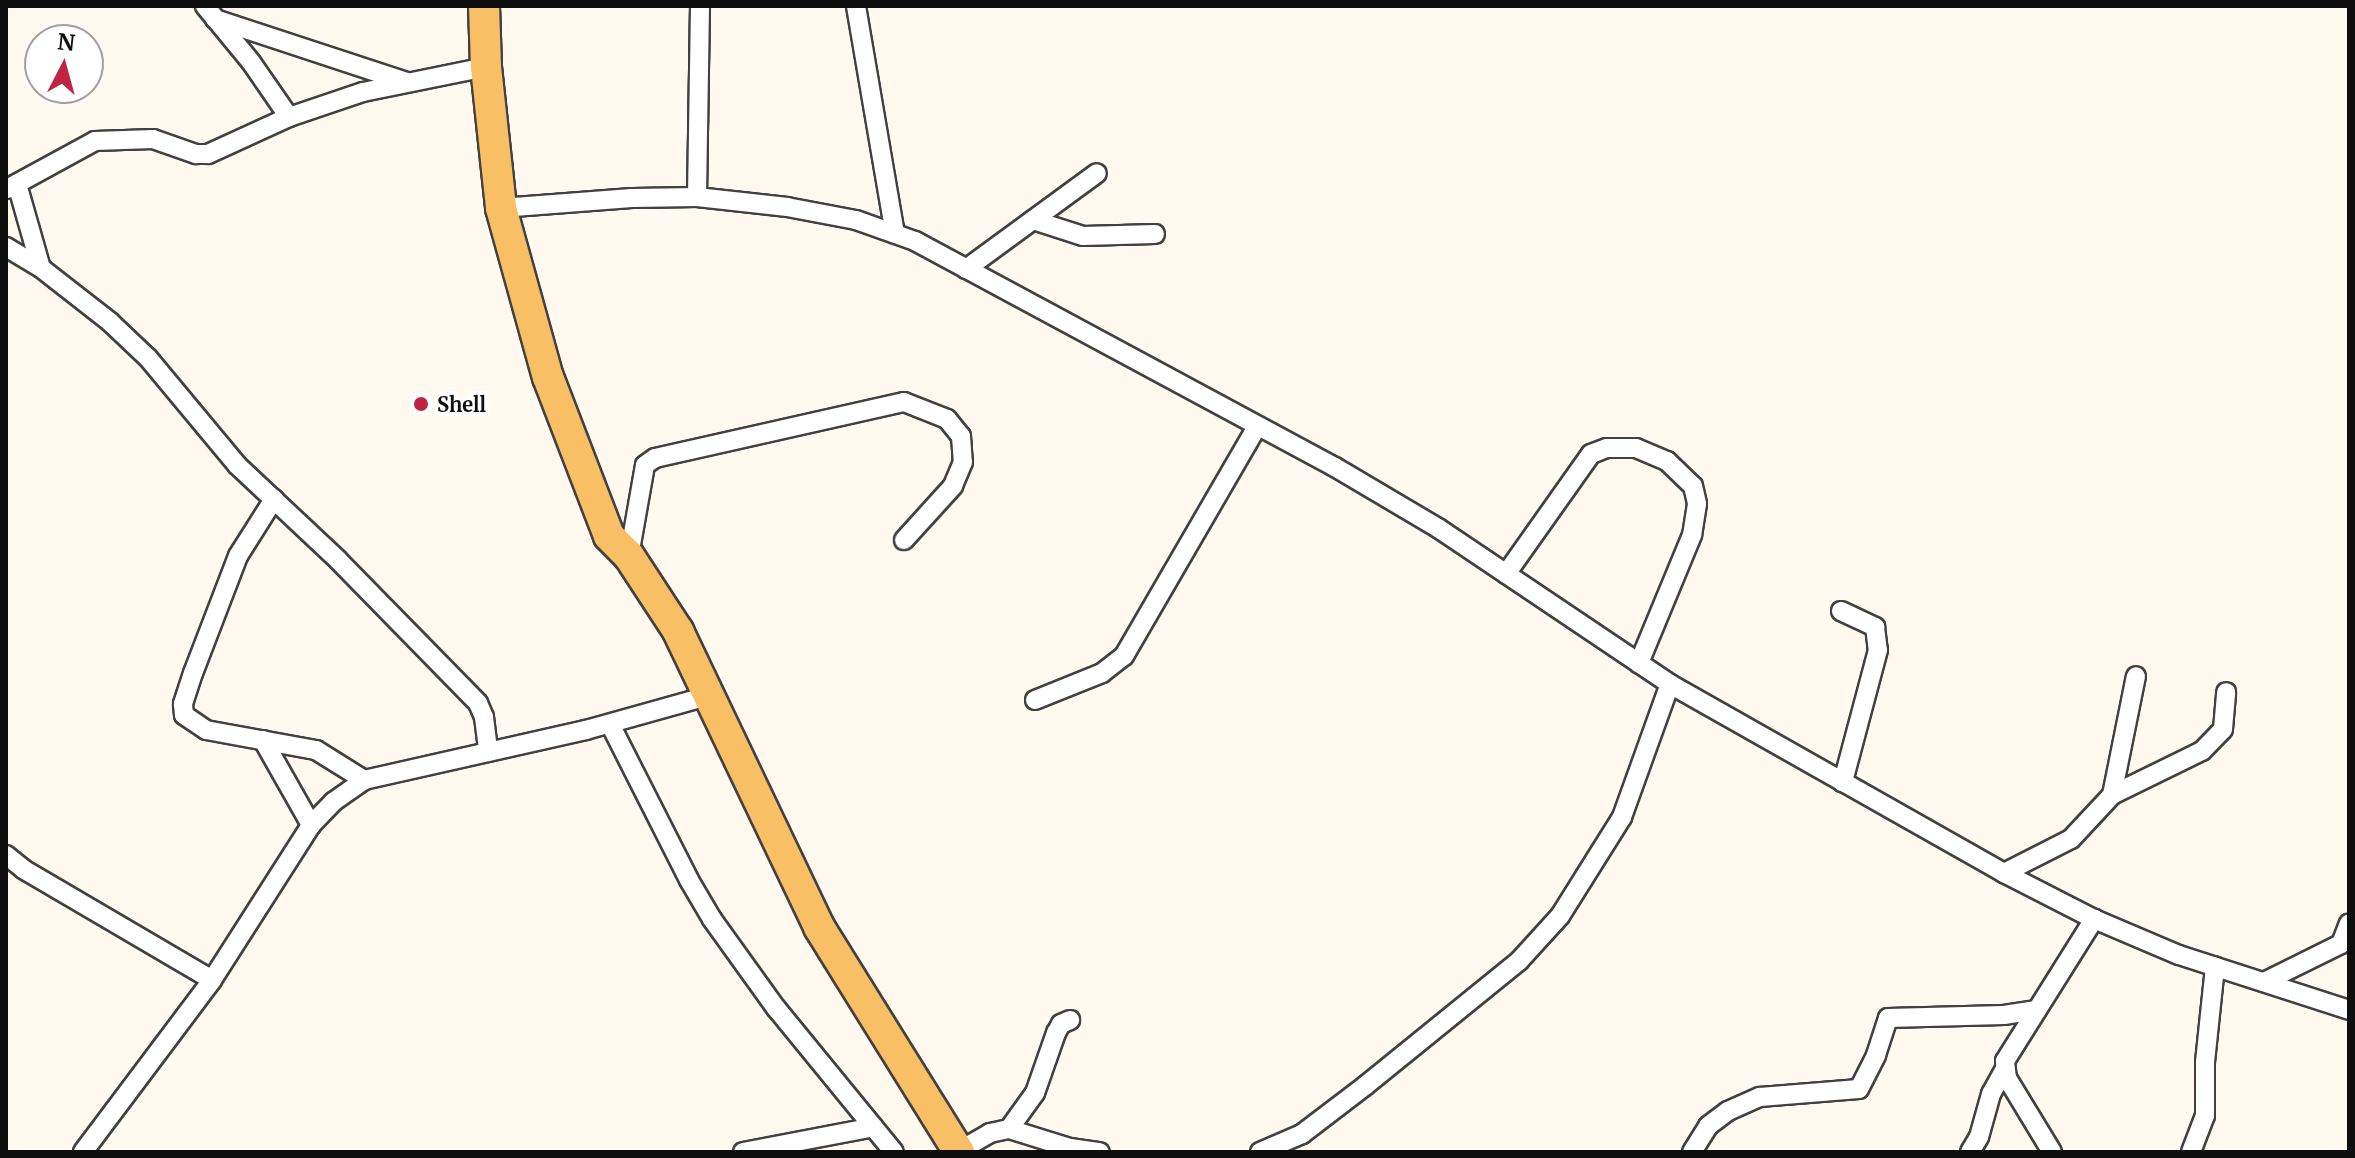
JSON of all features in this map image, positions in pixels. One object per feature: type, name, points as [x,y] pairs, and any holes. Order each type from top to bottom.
[{"type":"main road","points":[[484,6],[486,67],[501,208],[529,316],[574,450],[609,536],[629,556],[678,631],[819,927],[959,1152]]},
{"type":"street","points":[[697,197],[700,6]]},
{"type":"street","points":[[856,6],[895,234]]},
{"type":"street","points":[[209,12],[407,82]]},
{"type":"street","points":[[209,12],[251,62],[289,117]]},
{"type":"street","points":[[41,268],[11,187],[95,141],[153,139],[196,154],[208,154],[316,105],[407,82],[486,67]]},
{"type":"street","points":[[966,269],[1097,173]]},
{"type":"street","points":[[501,208],[632,198],[697,197],[787,207],[856,220],[895,234],[1335,467],[1506,574],[1670,684],[2004,873],[2094,919],[2215,967],[2345,1003]]},
{"type":"street","points":[[1033,220],[1083,236],[1155,234]]},
{"type":"street","points":[[6,247],[41,268],[99,312],[148,358],[237,465],[384,606],[478,703],[484,717],[488,752]]},
{"type":"street","points":[[629,556],[645,465],[655,458],[904,402],[947,419],[961,436],[963,462],[953,486],[904,540]]},
{"type":"street","points":[[1035,700],[1102,673],[1124,656],[1257,427]]},
{"type":"street","points":[[1506,574],[1591,454],[1607,448],[1636,448],[1667,461],[1693,486],[1697,504],[1692,535],[1639,663]]},
{"type":"street","points":[[274,499],[238,556],[183,704],[184,715],[196,726],[316,750],[364,780]]},
{"type":"street","points":[[1841,611],[1875,627],[1878,650],[1843,782]]},
{"type":"street","points":[[2112,795],[2136,676]]},
{"type":"street","points":[[1260,1152],[1302,1134],[1400,1059],[1519,961],[1560,916],[1622,817],[1670,684]]},
{"type":"street","points":[[2004,873],[2071,839],[2112,795],[2202,751],[2223,729],[2226,692]]},
{"type":"street","points":[[83,1152],[212,980],[311,825],[333,802],[364,780],[610,724],[708,696]]},
{"type":"street","points":[[610,724],[712,919],[776,1008],[894,1152]]},
{"type":"street","points":[[263,740],[311,825]]},
{"type":"street","points":[[6,855],[23,869],[212,980]]},
{"type":"street","points":[[1970,1152],[1979,1137],[1991,1094],[2005,1069],[2009,1052],[2094,919]]},
{"type":"street","points":[[2264,982],[2323,956],[2341,944],[2349,923]]},
{"type":"street","points":[[2191,1152],[2205,1116],[2205,1062],[2215,967]]},
{"type":"street","points":[[1692,1152],[1708,1126],[1728,1111],[1760,1097],[1859,1089],[1888,1018],[2004,1015],[2037,1010]]},
{"type":"street","points":[[1009,1129],[1035,1093],[1061,1024],[1070,1020]]},
{"type":"street","points":[[2005,1069],[2052,1152]]},
{"type":"street","points":[[743,1152],[874,1127]]},
{"type":"street","points":[[959,1152],[990,1133],[1009,1129],[1071,1150],[1100,1152]]},
{"type":"place","name":"Shell","points":[[421,404]]}]
